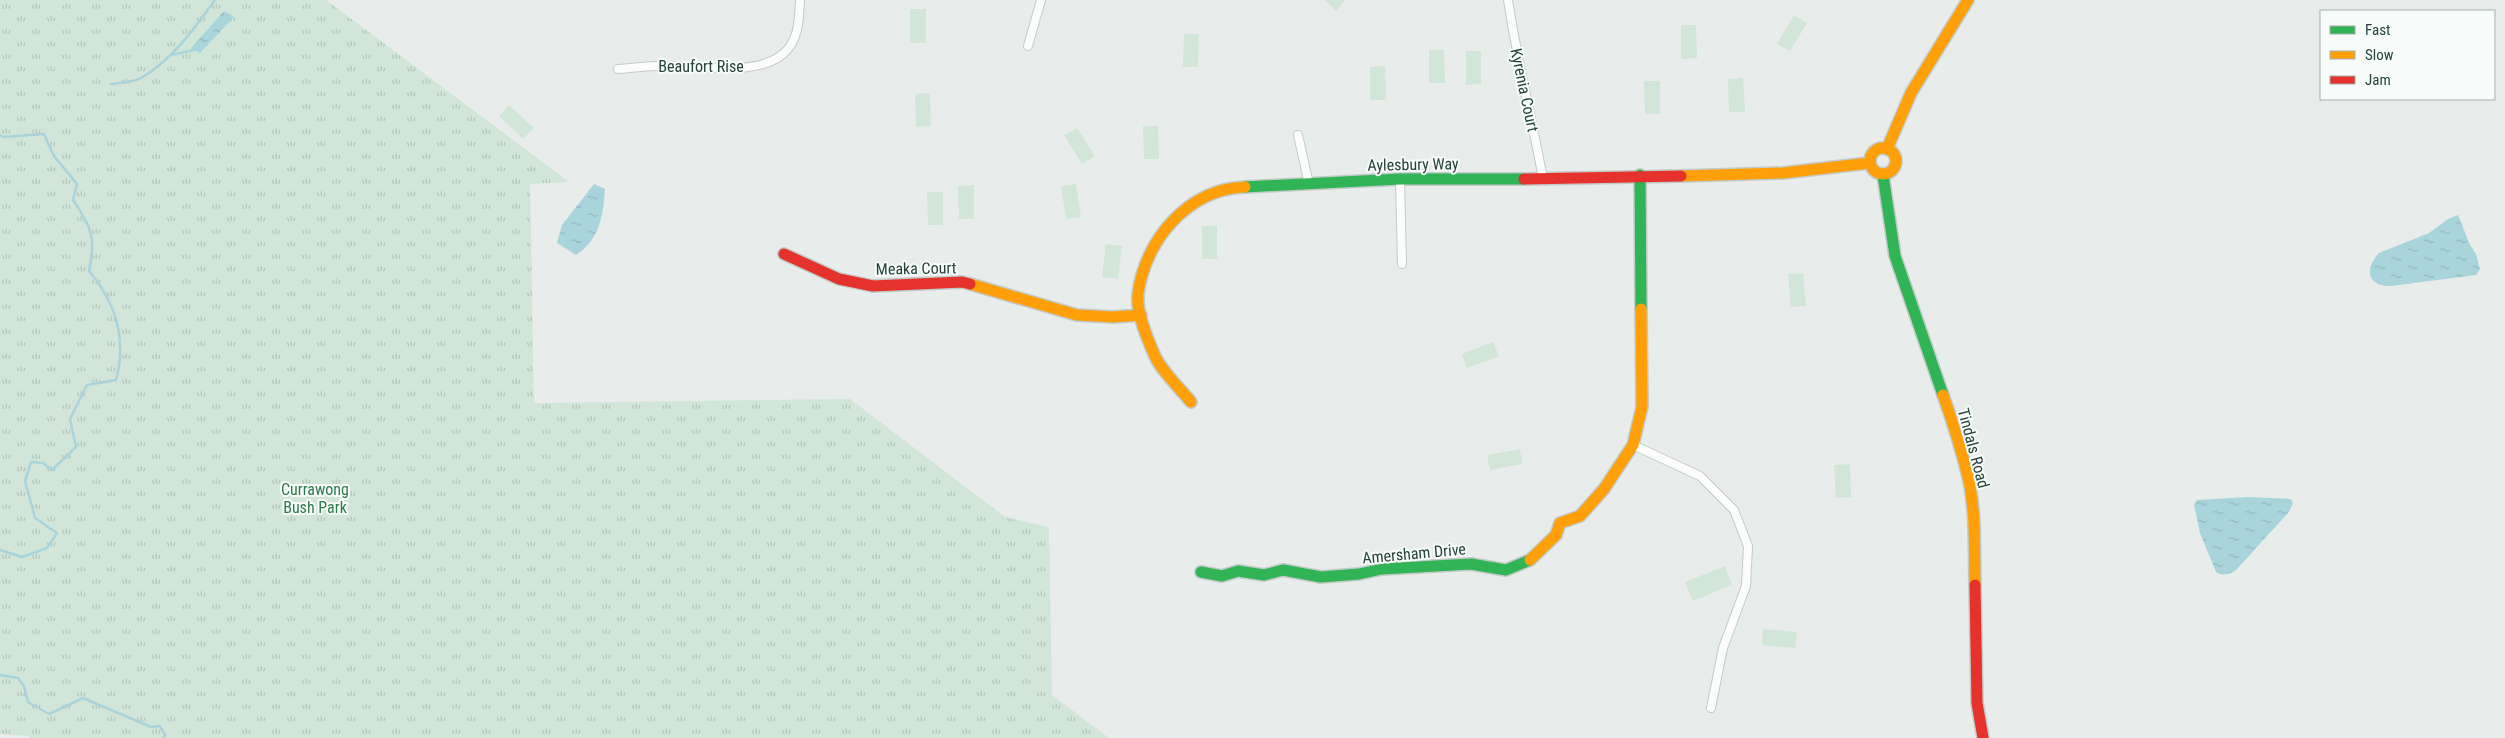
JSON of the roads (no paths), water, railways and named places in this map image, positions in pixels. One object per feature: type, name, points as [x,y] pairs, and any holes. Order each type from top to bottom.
[{"type":"street","name":"Beaufort Rise","points":[[618,69],[666,66],[743,68],[765,63],[784,54],[797,34],[800,0]]},
{"type":"street","points":[[1028,46],[1041,0]]},
{"type":"street","name":"Kyrenia Court","points":[[1508,0],[1518,64],[1532,119],[1542,179]]},
{"type":"street","points":[[1887,149],[1891,134],[1911,96],[1968,0]]},
{"type":"street","points":[[1298,135],[1309,184]]},
{"type":"street","points":[[1887,149],[1894,153],[1896,161],[1891,172],[1883,175],[1872,170],[1870,163],[1874,151],[1887,149]]},
{"type":"street","name":"Aylesbury Way","points":[[1191,402],[1154,355],[1141,315],[1138,296],[1146,263],[1161,234],[1184,210],[1204,197],[1236,187],[1400,179],[1542,179],[1640,175],[1783,173],[1870,163]]},
{"type":"street","name":"Amersham Drive","points":[[1201,572],[1222,576],[1238,571],[1264,575],[1283,570],[1321,577],[1359,574],[1382,569],[1471,564],[1506,570],[1529,561],[1556,535],[1560,523],[1580,516],[1604,489],[1633,445],[1642,407],[1640,175]]},
{"type":"street","name":"Tindals Road","points":[[1883,175],[1894,256],[1958,439],[1969,482],[1974,524],[1977,703],[1983,738]]},
{"type":"street","points":[[1400,179],[1402,264]]},
{"type":"street","name":"Meaka Court","points":[[784,254],[839,280],[873,286],[962,282],[997,290],[1078,316],[1113,317],[1141,315]]},
{"type":"street","points":[[1633,445],[1700,476],[1734,510],[1748,546],[1746,586],[1723,648],[1711,708]]},
{"type":"water","points":[[224,11],[234,17],[200,53],[191,48]]},
{"type":"water","points":[[594,184],[605,189],[599,226],[590,242],[576,255],[557,243],[562,225]]},
{"type":"water","points":[[2458,215],[2470,245],[2476,254],[2480,269],[2476,275],[2391,286],[2377,283],[2370,276],[2371,265],[2379,253],[2429,233],[2448,219]]},
{"type":"water","points":[[2248,497],[2291,499],[2293,503],[2289,512],[2236,570],[2231,573],[2219,574],[2216,572],[2200,533],[2194,504],[2197,500]]},
{"type":"waterway","points":[[111,84],[138,79],[152,71],[191,33],[215,0]]},
{"type":"waterway","points":[[171,55],[194,50]]},
{"type":"waterway","points":[[0,135],[3,137],[44,134],[54,156],[77,184],[73,200],[88,226],[92,241],[89,271],[106,296],[112,309],[117,322],[120,350],[116,380],[87,385],[70,419],[76,447],[52,470],[43,463],[31,462],[25,481],[35,518],[57,533],[47,548],[22,557],[0,550]]},
{"type":"waterway","points":[[0,675],[18,678],[24,686],[28,702],[49,714],[83,698],[151,727],[160,726],[165,735],[164,738]]},
{"type":"park label","name":"Currawong Bush Park","points":[[315,498]]}]
